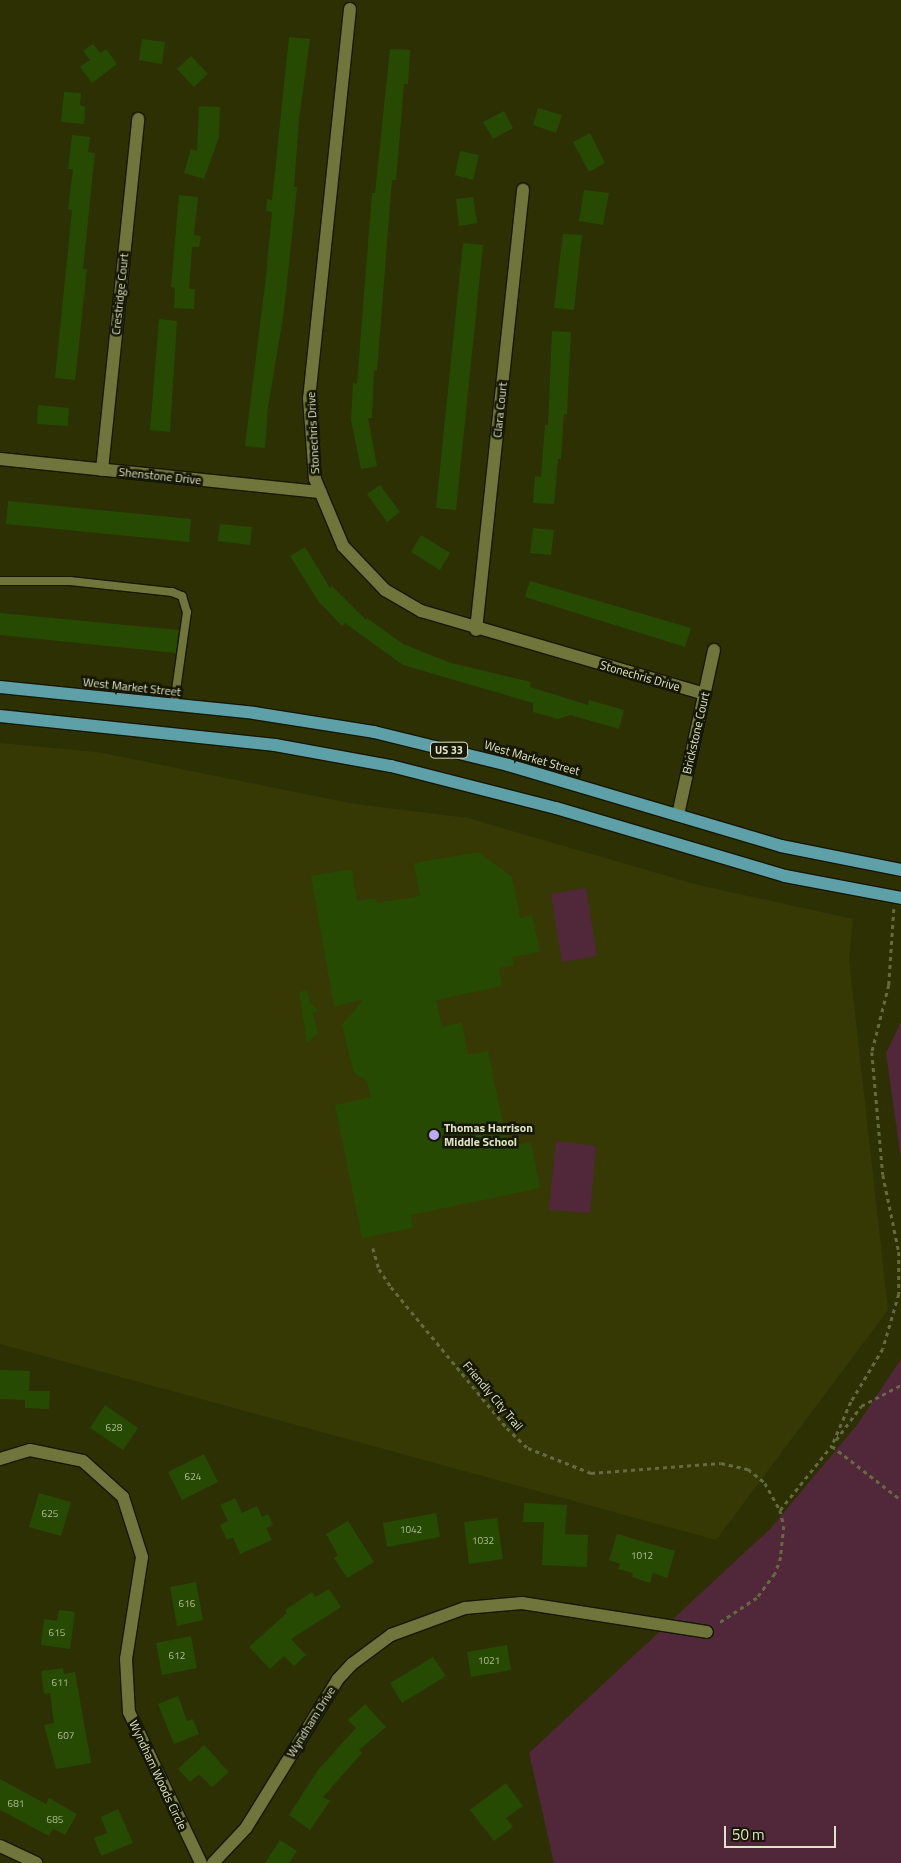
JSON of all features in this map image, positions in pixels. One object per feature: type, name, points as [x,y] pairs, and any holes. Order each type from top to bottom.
[{"type":"main road","name":"West Market Street","points":[[0,687],[299,719],[418,742],[808,852],[901,870]]},
{"type":"main road","name":"US 33","points":[[0,716],[249,742],[377,763],[520,798],[785,876],[898,898]]},
{"type":"street","name":"Stonechris Drive","points":[[350,9],[309,398],[315,479],[343,546],[385,590],[421,611],[476,630],[705,694]]},
{"type":"street","name":"Crestridge Court","points":[[102,470],[138,119]]},
{"type":"street","name":"Clara Court","points":[[476,630],[523,189]]},
{"type":"street","name":"Shenstone Drive","points":[[0,460],[320,492]]},
{"type":"street","name":"Brickstone Court","points":[[678,815],[714,650]]},
{"type":"street","name":"Wyndham Woods Circle","points":[[0,1459],[30,1450],[83,1461],[123,1497],[142,1557],[126,1659],[129,1712],[201,1863]]},
{"type":"street","name":"Wyndham Drive","points":[[212,1863],[246,1828],[338,1679],[370,1649],[399,1632],[465,1608],[522,1603],[707,1632]]},
{"type":"street","points":[[0,1846],[36,1863]]},
{"type":"lane","points":[[0,581],[70,581],[164,590],[182,596],[187,612],[174,705]]},
{"type":"path","points":[[832,1446],[851,1402],[883,1349],[899,1294],[899,1252],[883,1175],[872,1052],[889,985],[898,898]]},
{"type":"path","name":"Friendly City Trail","points":[[373,1248],[379,1269],[391,1287],[506,1428],[528,1448],[591,1473],[710,1462],[735,1465],[758,1476],[780,1510],[784,1540],[775,1574],[757,1598],[707,1632]]},
{"type":"path","points":[[780,1510],[832,1446],[861,1406],[901,1385]]},
{"type":"path","points":[[832,1446],[901,1500]]},
{"type":"shaded area","name":"Thomas Harrison Middle School","points":[[0,743],[97,752],[355,804],[468,818],[698,885],[853,919],[849,959],[888,1310],[716,1540],[0,1344]]},
{"type":"shaded area","points":[[586,888],[597,956],[562,962],[551,894]]},
{"type":"shaded area","points":[[901,1022],[901,1159],[886,1053]]},
{"type":"shaded area","points":[[556,1141],[596,1146],[590,1213],[549,1210]]},
{"type":"shaded area","points":[[901,1359],[901,1863],[554,1863],[529,1753],[770,1529],[857,1425]]},
{"type":"building","points":[[289,37],[310,39],[299,120],[294,187],[297,187],[284,311],[268,407],[265,448],[245,446],[272,212],[266,211],[267,199],[272,200]]},
{"type":"building","points":[[142,39],[165,42],[162,64],[139,60]]},
{"type":"building","points":[[93,44],[100,53],[106,49],[117,64],[92,83],[80,67],[90,60],[83,51]]},
{"type":"building","points":[[390,49],[410,50],[408,84],[404,84],[396,180],[392,180],[377,371],[374,370],[372,418],[368,418],[377,466],[361,469],[351,420],[353,383],[357,384],[372,193],[375,193]]},
{"type":"building","points":[[191,56],[208,74],[194,87],[177,69]]},
{"type":"building","points":[[64,92],[81,93],[80,105],[85,107],[84,124],[61,122]]},
{"type":"building","points":[[199,106],[220,107],[219,137],[204,179],[184,173],[191,149],[197,151]]},
{"type":"building","points":[[538,108],[562,115],[556,133],[533,125]]},
{"type":"building","points":[[504,111],[513,128],[493,139],[483,122]]},
{"type":"building","points":[[590,133],[605,163],[589,172],[573,142]]},
{"type":"building","points":[[72,135],[90,137],[88,152],[95,153],[83,269],[87,269],[75,380],[55,378],[72,210],[68,209],[73,169],[68,169]]},
{"type":"building","points":[[460,151],[479,155],[473,180],[455,175]]},
{"type":"building","points":[[584,190],[609,193],[603,225],[579,221]]},
{"type":"building","points":[[179,195],[198,197],[194,235],[201,236],[199,247],[192,247],[189,289],[195,289],[194,309],[174,308],[175,288],[171,287]]},
{"type":"building","points":[[473,197],[477,223],[459,226],[456,199]]},
{"type":"building","points":[[563,234],[582,235],[574,310],[554,308]]},
{"type":"building","points":[[463,243],[483,245],[456,510],[436,508]]},
{"type":"building","points":[[159,319],[177,321],[170,432],[150,430]]},
{"type":"building","points":[[552,331],[571,332],[567,414],[564,414],[561,459],[558,459],[554,504],[533,503],[535,476],[541,477],[545,425],[548,425]]},
{"type":"building","points":[[38,405],[69,408],[68,426],[37,424]]},
{"type":"building","points":[[380,485],[400,512],[387,522],[367,494]]},
{"type":"building","points":[[8,501],[191,519],[189,542],[6,524]]},
{"type":"building","points":[[220,524],[252,527],[250,545],[218,541]]},
{"type":"building","points":[[533,528],[554,530],[551,555],[530,553]]},
{"type":"building","points":[[421,535],[450,553],[440,570],[411,552]]},
{"type":"building","points":[[305,547],[330,588],[332,586],[366,620],[367,618],[403,644],[451,663],[531,682],[530,687],[588,705],[589,700],[624,710],[619,729],[570,715],[558,719],[533,712],[533,703],[403,665],[345,623],[342,626],[319,602],[290,556]]},
{"type":"building","points":[[530,581],[691,628],[685,647],[525,597]]},
{"type":"building","points":[[0,613],[179,630],[176,653],[0,635]]},
{"type":"building","points":[[478,852],[512,877],[520,918],[532,915],[540,952],[512,957],[514,965],[499,968],[502,986],[436,1000],[442,1027],[462,1022],[468,1055],[488,1051],[508,1147],[531,1142],[540,1188],[411,1215],[413,1228],[362,1238],[335,1105],[371,1097],[367,1081],[354,1073],[342,1025],[364,999],[334,1007],[311,876],[352,869],[357,901],[376,898],[377,903],[420,896],[414,863]]},
{"type":"building","points":[[307,990],[310,1003],[319,1011],[313,1013],[318,1033],[307,1043],[299,992]]},
{"type":"building","points":[[0,1370],[30,1371],[29,1391],[50,1391],[49,1409],[25,1408],[25,1400],[0,1399]]},
{"type":"building","points":[[105,1405],[138,1428],[123,1450],[90,1428]]},
{"type":"building","points":[[204,1454],[218,1482],[182,1500],[168,1472]]},
{"type":"building","points":[[39,1493],[71,1502],[61,1536],[29,1527]]},
{"type":"building","points":[[235,1498],[242,1513],[257,1506],[262,1517],[268,1514],[273,1525],[266,1528],[272,1540],[240,1554],[233,1537],[227,1540],[220,1525],[228,1521],[220,1505]]},
{"type":"building","points":[[524,1503],[567,1505],[565,1534],[588,1535],[587,1567],[542,1565],[544,1522],[523,1522]]},
{"type":"building","points":[[436,1513],[440,1537],[387,1547],[383,1523]]},
{"type":"building","points":[[497,1518],[503,1559],[469,1564],[464,1522]]},
{"type":"building","points":[[348,1521],[374,1562],[347,1578],[334,1558],[338,1555],[326,1534]]},
{"type":"building","points":[[617,1534],[675,1551],[667,1578],[653,1573],[650,1583],[632,1577],[633,1573],[618,1569],[620,1564],[609,1560]]},
{"type":"building","points":[[196,1582],[203,1620],[177,1626],[170,1587]]},
{"type":"building","points":[[329,1589],[341,1607],[291,1639],[306,1655],[294,1666],[284,1656],[270,1669],[249,1647],[287,1613],[285,1610],[312,1592],[315,1597]]},
{"type":"building","points":[[59,1610],[75,1612],[70,1649],[41,1645],[44,1619],[57,1621]]},
{"type":"building","points":[[191,1636],[197,1668],[162,1675],[156,1643]]},
{"type":"building","points":[[507,1645],[511,1670],[471,1677],[467,1652]]},
{"type":"building","points":[[433,1657],[446,1676],[402,1703],[390,1683]]},
{"type":"building","points":[[63,1668],[64,1674],[75,1672],[91,1763],[56,1769],[44,1725],[54,1723],[50,1693],[44,1694],[41,1671]]},
{"type":"building","points":[[178,1696],[187,1721],[193,1719],[199,1734],[174,1744],[158,1704]]},
{"type":"building","points":[[365,1704],[386,1727],[359,1750],[362,1753],[323,1797],[330,1801],[310,1830],[289,1815],[318,1770],[356,1728],[348,1720]]},
{"type":"building","points":[[204,1745],[229,1772],[212,1787],[199,1774],[190,1782],[178,1769]]},
{"type":"building","points":[[0,1779],[46,1804],[49,1798],[77,1814],[65,1835],[53,1829],[49,1836],[0,1810]]},
{"type":"building","points":[[506,1783],[523,1806],[506,1818],[513,1827],[494,1841],[470,1810]]},
{"type":"building","points":[[118,1809],[133,1843],[101,1856],[94,1838],[107,1833],[101,1817]]},
{"type":"building","points":[[280,1840],[297,1851],[289,1863],[265,1863]]},
{"type":"place","name":"Thomas Harrison Middle School","points":[[434,1135]]}]
